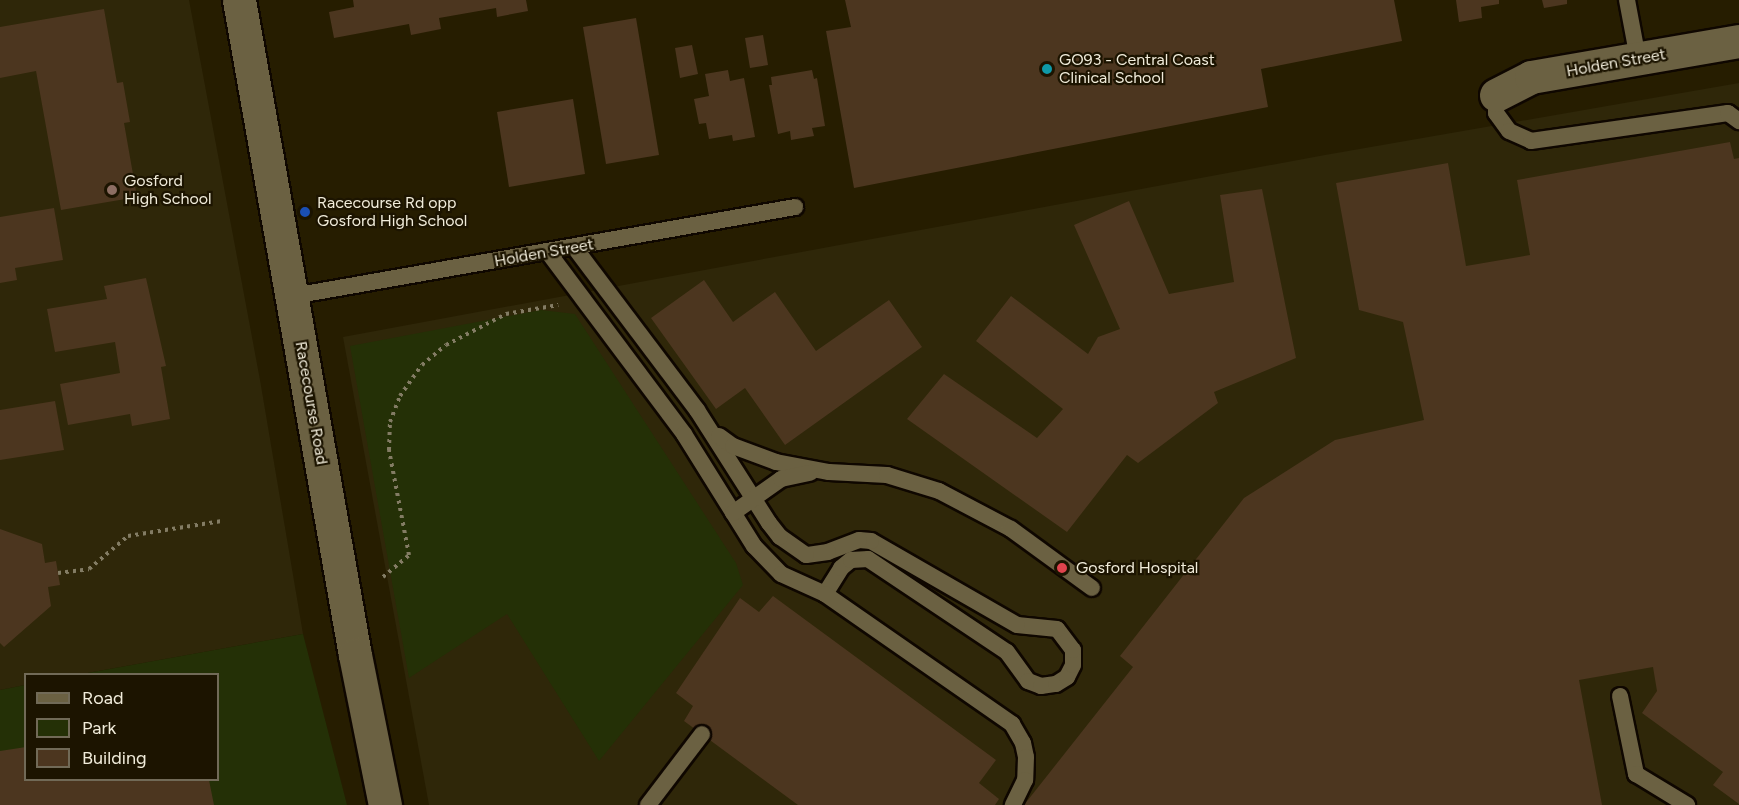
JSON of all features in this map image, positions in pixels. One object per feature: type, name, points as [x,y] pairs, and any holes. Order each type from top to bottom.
[{"type":"main road","name":"Racecourse Road","points":[[239,0],[355,655],[386,805]]},
{"type":"main road","name":"Holden Street","points":[[1496,95],[1531,77],[1739,41]]},
{"type":"lane","points":[[1627,0],[1638,59]]},
{"type":"lane","points":[[1496,95],[1496,113],[1509,131],[1531,141],[1728,113],[1739,121]]},
{"type":"lane","name":"Holden Street","points":[[293,296],[575,248],[795,207]]},
{"type":"lane","points":[[575,248],[697,410],[718,436],[733,446],[776,462],[829,472],[887,475],[939,491],[1011,529],[1092,588]]},
{"type":"lane","points":[[548,252],[684,434],[754,546],[781,574],[825,594],[1012,724],[1023,743],[1026,758],[1024,780],[1013,805]]},
{"type":"lane","points":[[697,410],[780,537],[806,555],[828,552],[859,540],[882,546],[1017,626],[1057,629],[1072,650],[1073,665],[1066,677],[1056,684],[1041,686],[1028,681],[1007,652],[868,559],[851,560],[841,568],[825,594]]},
{"type":"lane","points":[[733,513],[787,477],[829,472]]},
{"type":"lane","points":[[1620,696],[1636,774],[1688,805]]},
{"type":"lane","points":[[648,805],[702,734]]},
{"type":"path","points":[[383,577],[409,555],[389,450],[390,423],[400,396],[422,365],[446,345],[506,314],[561,304]]},
{"type":"path","points":[[58,573],[89,569],[128,536],[222,521]]},
{"type":"shaded area","name":"Gosford High School","points":[[0,0],[189,0],[260,380],[303,634],[88,673],[24,673],[24,685],[0,690]]},
{"type":"shaded area","name":"Gosford Hospital","points":[[1739,83],[1739,805],[429,805],[343,337],[1325,155]]},
{"type":"green space","points":[[541,310],[575,314],[736,563],[743,585],[599,761],[507,614],[409,678],[350,346]]},
{"type":"green space","points":[[303,634],[347,805],[0,805],[0,690],[24,685],[24,781],[219,781],[219,673],[88,673]]},
{"type":"building","points":[[353,0],[526,0],[528,11],[497,17],[496,8],[439,18],[441,29],[411,35],[409,24],[334,38],[329,12],[354,7]]},
{"type":"building","name":"GO93 - Central Coast Clinical School","points":[[845,0],[1394,0],[1402,41],[1261,69],[1268,107],[854,188],[826,31],[851,27]]},
{"type":"building","points":[[1456,0],[1499,0],[1499,4],[1481,7],[1482,18],[1459,22]]},
{"type":"building","points":[[1542,0],[1567,0],[1567,4],[1544,8]]},
{"type":"building","points":[[104,9],[117,83],[123,82],[130,122],[124,123],[137,197],[61,210],[36,71],[0,78],[0,27]]},
{"type":"building","points":[[636,18],[659,155],[606,164],[583,27]]},
{"type":"building","points":[[763,35],[768,65],[750,68],[745,38]]},
{"type":"building","points":[[692,45],[698,74],[680,78],[675,48]]},
{"type":"building","points":[[728,70],[730,81],[744,78],[755,137],[733,141],[732,135],[709,139],[706,123],[699,124],[694,99],[709,96],[705,74]]},
{"type":"building","points":[[812,70],[814,79],[817,78],[825,126],[812,128],[814,136],[791,140],[790,131],[778,134],[769,85],[772,85],[771,77]]},
{"type":"building","points":[[573,99],[585,174],[509,187],[497,112]]},
{"type":"building","points":[[1730,142],[1734,159],[1739,158],[1739,804],[1713,785],[1723,772],[1642,713],[1657,691],[1653,667],[1579,680],[1602,805],[1024,805],[1133,667],[1120,656],[1244,498],[1335,440],[1424,420],[1403,322],[1359,310],[1336,183],[1448,163],[1466,266],[1530,255],[1517,180]]},
{"type":"building","points":[[1262,189],[1296,358],[1214,392],[1218,403],[1138,463],[1127,455],[1067,532],[907,419],[944,374],[1037,438],[1063,409],[976,341],[1011,296],[1088,354],[1098,337],[1120,329],[1074,225],[1129,201],[1169,294],[1234,282],[1220,195]]},
{"type":"building","points":[[54,208],[63,260],[15,268],[17,280],[0,283],[0,217]]},
{"type":"building","points":[[146,278],[166,366],[161,367],[170,419],[132,426],[130,414],[68,425],[60,384],[120,373],[115,342],[55,352],[47,309],[107,299],[104,286]]},
{"type":"building","points":[[704,280],[733,322],[775,292],[816,351],[889,300],[922,347],[785,445],[745,388],[716,409],[651,318]]},
{"type":"building","points":[[55,401],[64,450],[0,460],[0,410]]},
{"type":"building","points":[[0,529],[42,544],[45,563],[56,561],[60,585],[48,587],[51,606],[4,647],[0,643]]},
{"type":"building","points":[[773,596],[996,760],[979,783],[999,799],[995,805],[798,805],[684,721],[693,706],[676,693],[740,598],[759,612]]},
{"type":"building","points":[[24,747],[24,781],[209,781],[214,805],[0,805],[0,751]]},
{"type":"place","name":"GO93 - Central Coast Clinical School","points":[[1047,69]]},
{"type":"place","name":"Gosford High School","points":[[112,190]]},
{"type":"place","name":"Racecourse Rd opp Gosford High School","points":[[305,212]]},
{"type":"place","name":"Gosford Hospital","points":[[1062,568]]}]
